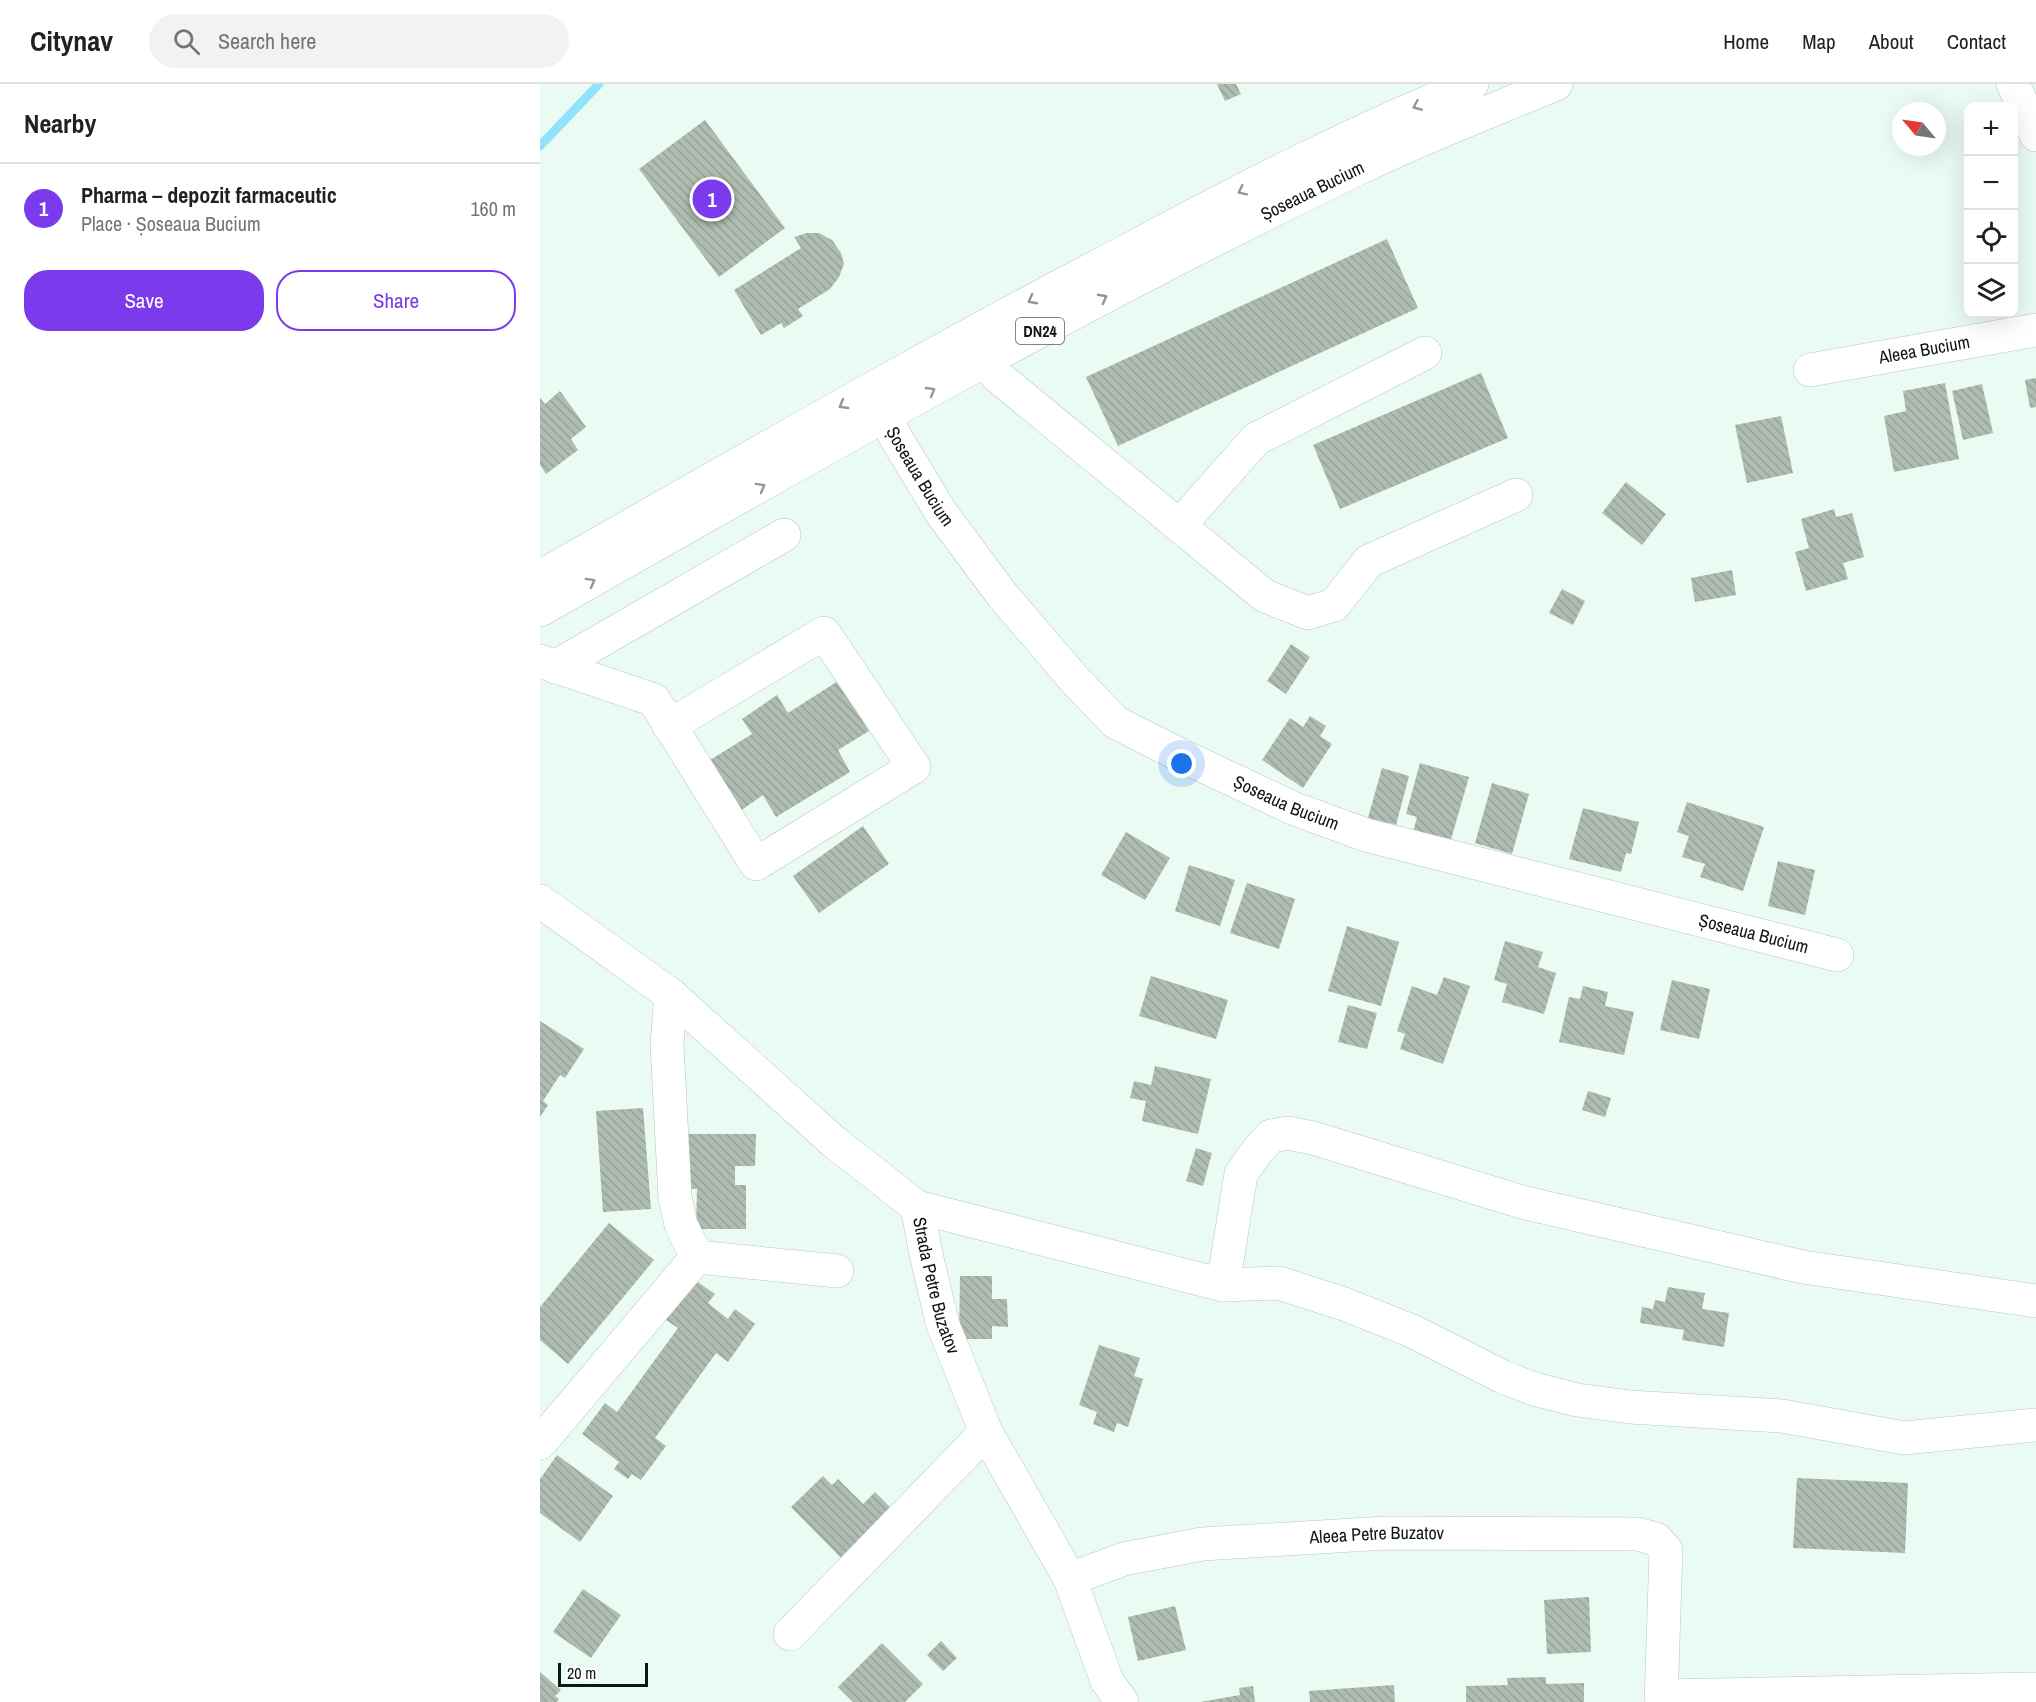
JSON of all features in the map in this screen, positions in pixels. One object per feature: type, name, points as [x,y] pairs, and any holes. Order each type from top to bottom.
[{"type":"street","name":"Șoseaua Bucium","points":[[540,610],[878,403],[980,345],[1204,209],[1420,105],[1472,84]]},
{"type":"street","points":[[2013,84],[2036,135]]},
{"type":"street","name":"Șoseaua Bucium","points":[[980,345],[1221,237],[1373,162],[1538,88]]},
{"type":"street","name":"Aleea Bucium","points":[[1810,370],[2036,330]]},
{"type":"street","points":[[980,345],[997,376],[1265,597],[1308,613],[1334,605],[1369,561],[1516,495]]},
{"type":"street","points":[[1179,526],[1256,439],[1425,354]]},
{"type":"street","name":"Șoseaua Bucium","points":[[540,577],[878,403]]},
{"type":"street","name":"Șoseaua Bucium","points":[[878,403],[942,514],[1003,596],[1075,680],[1115,722],[1295,809],[1366,836],[1837,955]]},
{"type":"street","points":[[548,664],[784,535]]},
{"type":"street","points":[[548,664],[654,700],[669,726],[756,864],[914,767],[824,633],[669,726]]},
{"type":"street","name":"Strada Petre Buzatov","points":[[540,901],[671,995],[833,1141],[917,1207],[943,1325],[986,1432],[1070,1579],[1109,1695]]},
{"type":"street","points":[[671,995],[667,1045],[675,1197],[681,1225],[697,1257]]},
{"type":"street","points":[[1223,1285],[1241,1174],[1271,1136],[1288,1133],[1313,1138],[1522,1202],[1803,1268],[2036,1301]]},
{"type":"street","points":[[917,1207],[1223,1285],[1279,1283],[1344,1304],[1412,1331],[1503,1377],[1534,1389],[1576,1400],[1630,1407],[1782,1416],[1904,1438],[2036,1425]]},
{"type":"street","points":[[697,1257],[837,1271]]},
{"type":"street","points":[[540,1443],[697,1257]]},
{"type":"street","points":[[790,1634],[986,1432]]},
{"type":"street","name":"Aleea Petre Buzatov","points":[[1070,1579],[1124,1559],[1202,1544],[1386,1533],[1637,1534],[1656,1539],[1666,1550],[1661,1699]]},
{"type":"street","points":[[1661,1699],[2036,1689]]},
{"type":"building","points":[[1217,84],[1236,84],[1241,94],[1225,101]]},
{"type":"building","points":[[705,120],[785,228],[719,277],[639,169]]},
{"type":"building","points":[[807,233],[819,233],[832,240],[841,253],[844,264],[839,277],[830,289],[798,309],[803,316],[784,328],[781,323],[761,335],[734,290],[801,248],[794,237]]},
{"type":"building","points":[[1387,239],[1418,308],[1118,446],[1086,377]]},
{"type":"building","points":[[1481,373],[1508,438],[1340,509],[1313,445]]},
{"type":"building","points":[[2036,378],[2036,407],[2030,408],[2025,380]]},
{"type":"building","points":[[1945,383],[1959,459],[1894,472],[1884,416],[1906,411],[1903,391]]},
{"type":"building","points":[[1982,384],[1993,433],[1963,440],[1952,391]]},
{"type":"building","points":[[560,391],[586,427],[571,439],[578,450],[546,474],[540,465],[540,398],[545,404]]},
{"type":"building","points":[[1781,416],[1793,473],[1747,483],[1735,425]]},
{"type":"building","points":[[1626,482],[1666,514],[1642,545],[1602,513]]},
{"type":"building","points":[[1834,509],[1836,517],[1852,513],[1864,557],[1843,563],[1848,579],[1806,591],[1795,552],[1809,548],[1801,519]]},
{"type":"building","points":[[1732,570],[1736,595],[1695,602],[1691,578]]},
{"type":"building","points":[[1562,589],[1585,601],[1573,625],[1549,613]]},
{"type":"building","points":[[1291,644],[1310,657],[1286,694],[1267,681]]},
{"type":"building","points":[[838,681],[869,731],[838,750],[850,772],[776,817],[763,795],[733,816],[702,765],[752,734],[742,719],[777,695],[788,713]]},
{"type":"building","points":[[1310,716],[1326,726],[1320,736],[1332,744],[1303,788],[1262,760],[1290,718],[1303,727]]},
{"type":"building","points":[[1420,763],[1469,777],[1450,843],[1413,832],[1417,817],[1406,814]]},
{"type":"building","points":[[1382,768],[1409,776],[1396,825],[1368,818]]},
{"type":"building","points":[[1492,783],[1529,794],[1512,854],[1475,843]]},
{"type":"building","points":[[1687,802],[1764,827],[1743,891],[1700,877],[1705,864],[1682,857],[1689,836],[1677,832]]},
{"type":"building","points":[[1583,808],[1639,822],[1631,854],[1626,853],[1621,872],[1569,859]]},
{"type":"building","points":[[863,826],[889,864],[819,913],[793,876]]},
{"type":"building","points":[[1126,832],[1170,858],[1145,900],[1101,875]]},
{"type":"building","points":[[1778,861],[1815,870],[1805,915],[1768,906]]},
{"type":"building","points":[[1189,865],[1235,880],[1220,926],[1175,911]]},
{"type":"building","points":[[1247,883],[1295,899],[1279,949],[1230,933]]},
{"type":"building","points":[[1347,926],[1399,942],[1381,1006],[1328,991]]},
{"type":"building","points":[[1505,941],[1543,952],[1538,967],[1556,973],[1544,1014],[1502,1002],[1507,984],[1494,980]]},
{"type":"building","points":[[1151,976],[1228,1000],[1216,1039],[1139,1016]]},
{"type":"building","points":[[1444,977],[1470,986],[1443,1064],[1400,1049],[1405,1034],[1397,1031],[1412,986],[1437,995]]},
{"type":"building","points":[[1672,980],[1710,989],[1699,1039],[1660,1030]]},
{"type":"building","points":[[1583,986],[1608,992],[1605,1006],[1634,1012],[1624,1055],[1559,1042],[1569,997],[1580,999]]},
{"type":"building","points":[[1348,1005],[1377,1013],[1367,1049],[1338,1042]]},
{"type":"building","points":[[540,1021],[584,1049],[565,1078],[560,1075],[543,1101],[548,1105],[540,1117]]},
{"type":"building","points":[[1155,1066],[1211,1079],[1198,1134],[1142,1121],[1146,1101],[1130,1098],[1134,1081],[1151,1085]]},
{"type":"building","points":[[1588,1091],[1611,1098],[1605,1117],[1582,1110]]},
{"type":"building","points":[[643,1108],[651,1209],[603,1212],[596,1111]]},
{"type":"building","points":[[681,1134],[756,1134],[755,1166],[735,1166],[735,1185],[746,1185],[746,1229],[696,1229],[697,1189],[689,1189]]},
{"type":"building","points":[[1196,1148],[1212,1153],[1203,1186],[1186,1181]]},
{"type":"building","points":[[609,1223],[654,1260],[568,1364],[540,1340],[540,1307]]},
{"type":"building","points":[[960,1276],[992,1276],[992,1299],[1007,1299],[1008,1327],[992,1326],[992,1339],[959,1339]]},
{"type":"building","points":[[692,1278],[715,1294],[708,1303],[728,1319],[735,1309],[755,1324],[728,1362],[716,1353],[655,1438],[666,1446],[641,1480],[632,1474],[628,1479],[614,1469],[619,1462],[582,1434],[605,1403],[617,1412],[678,1328],[663,1318]]},
{"type":"building","points":[[1668,1287],[1705,1293],[1702,1309],[1729,1313],[1724,1347],[1682,1340],[1684,1330],[1640,1323],[1642,1307],[1653,1309],[1655,1300],[1665,1302]]},
{"type":"building","points":[[1099,1345],[1140,1358],[1134,1376],[1143,1379],[1128,1427],[1117,1423],[1114,1432],[1093,1424],[1097,1412],[1079,1405]]},
{"type":"building","points":[[557,1455],[613,1496],[580,1542],[540,1513],[540,1479]]},
{"type":"building","points":[[823,1476],[832,1485],[838,1479],[863,1504],[875,1492],[893,1510],[843,1560],[791,1507]]},
{"type":"building","points":[[1797,1478],[1908,1483],[1905,1553],[1793,1548]]},
{"type":"building","points":[[583,1589],[621,1615],[591,1658],[553,1632]]},
{"type":"building","points":[[1589,1597],[1591,1652],[1547,1654],[1544,1600]]},
{"type":"building","points":[[1175,1606],[1186,1650],[1138,1661],[1128,1617]]},
{"type":"building","points":[[941,1641],[957,1658],[943,1671],[927,1655]]},
{"type":"building","points":[[882,1643],[923,1684],[905,1702],[853,1702],[838,1687]]},
{"type":"building","points":[[540,1672],[561,1690],[555,1696],[559,1699],[557,1702],[540,1702]]},
{"type":"building","points":[[1546,1677],[1546,1684],[1584,1683],[1584,1702],[1466,1702],[1466,1686],[1508,1685],[1507,1678]]},
{"type":"building","points":[[1394,1685],[1395,1702],[1310,1702],[1309,1691]]},
{"type":"building","points":[[1253,1686],[1255,1702],[1200,1702],[1240,1695],[1239,1688]]},
{"type":"waterway","points":[[540,146],[599,84]]},
{"type":"place","name":"Pharma – depozit farmaceutic","points":[[712,199]]}]
